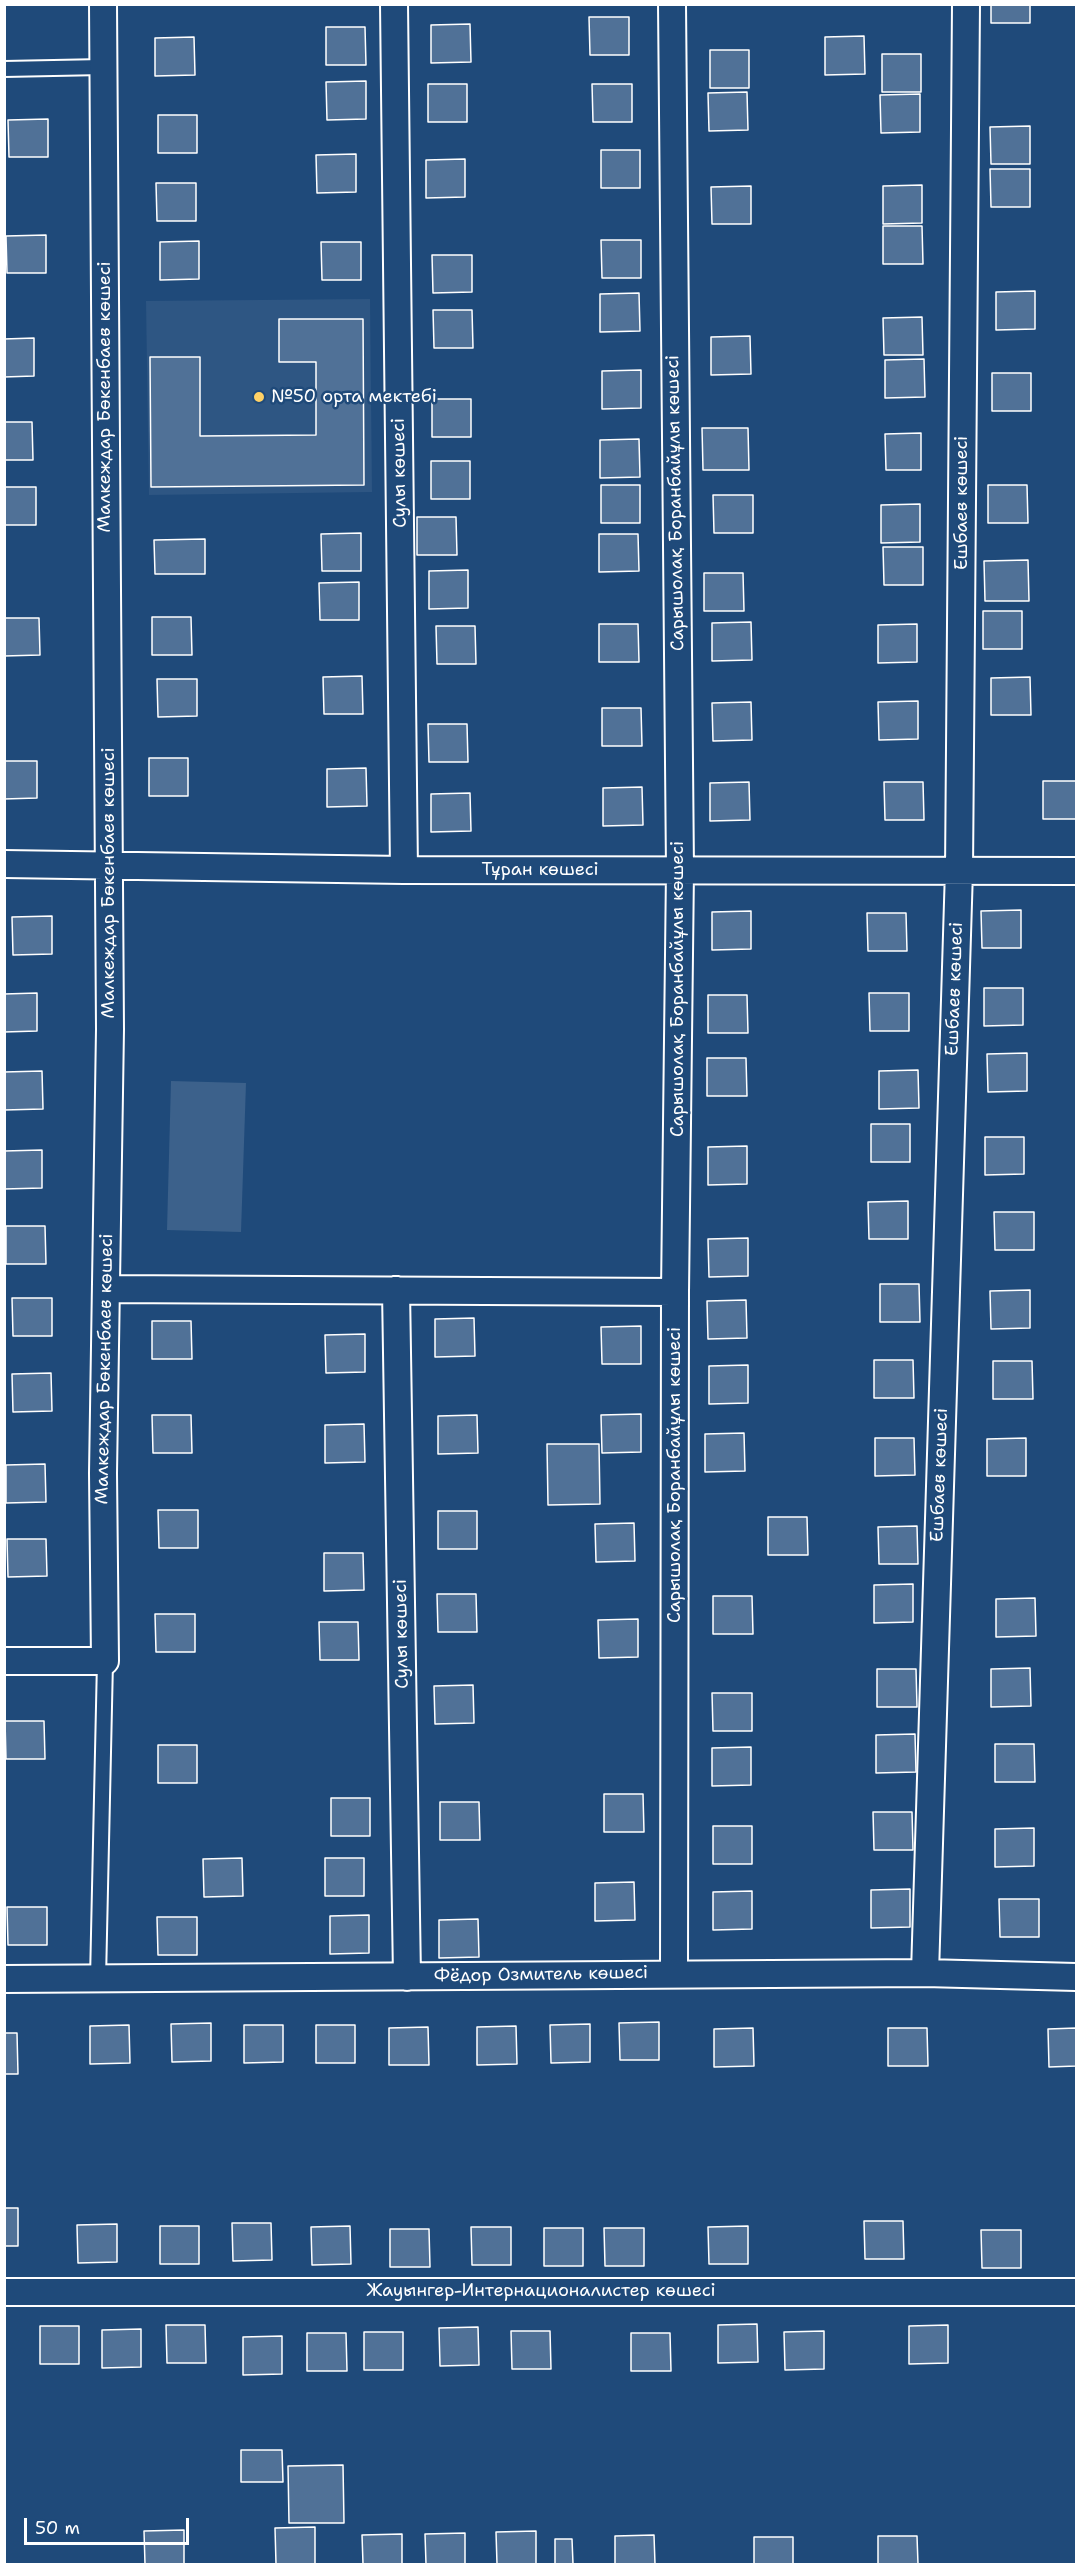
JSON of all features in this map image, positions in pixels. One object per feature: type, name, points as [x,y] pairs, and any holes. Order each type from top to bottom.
[{"type":"street","name":"Малкеждар Бөкенбаев көшесі","points":[[103,4],[110,1029],[103,1473],[105,1661]]},
{"type":"street","name":"Сулы көшесі","points":[[394,4],[404,870]]},
{"type":"street","name":"Сарышолақ Боранбайұлы көшесі","points":[[672,4],[680,870],[675,1292],[674,1974]]},
{"type":"street","name":"Ешбаев көшесі","points":[[925,1973],[959,870],[966,4]]},
{"type":"street","name":"Тұран көшесі","points":[[4,864],[404,870],[1077,871]]},
{"type":"street","points":[[106,1289],[675,1292]]},
{"type":"street","name":"Сулы көшесі","points":[[396,1290],[407,1977]]},
{"type":"street","points":[[4,1661],[105,1661]]},
{"type":"street","name":"Фёдор Озмитель көшесі","points":[[4,1979],[925,1973],[1077,1977]]},
{"type":"street","name":"Жауынгер-Интернационалистер көшесі","points":[[4,2292],[1077,2292]]},
{"type":"lane","points":[[4,69],[103,67]]},
{"type":"lane","points":[[98,1979],[105,1661]]},
{"type":"shaded area","name":"№50 орта мектебі","points":[[370,299],[372,492],[149,495],[146,301]]},
{"type":"shaded area","points":[[171,1081],[246,1083],[241,1232],[167,1230]]},
{"type":"building","points":[[991,4],[1030,4],[1030,23],[991,23]]},
{"type":"building","points":[[589,17],[629,17],[629,55],[590,55]]},
{"type":"building","points":[[470,24],[471,62],[431,63],[431,25]]},
{"type":"building","points":[[326,27],[365,27],[366,65],[326,65]]},
{"type":"building","points":[[864,36],[865,74],[825,75],[825,37]]},
{"type":"building","points":[[194,37],[195,75],[155,76],[155,38]]},
{"type":"building","points":[[710,50],[749,50],[749,88],[710,88]]},
{"type":"building","points":[[882,54],[921,54],[921,92],[882,92]]},
{"type":"building","points":[[366,81],[366,119],[327,120],[326,82]]},
{"type":"building","points":[[428,84],[467,84],[467,122],[428,122]]},
{"type":"building","points":[[592,84],[632,84],[632,122],[593,122]]},
{"type":"building","points":[[747,92],[748,130],[709,131],[708,93]]},
{"type":"building","points":[[920,94],[920,132],[881,133],[880,95]]},
{"type":"building","points":[[158,115],[197,115],[197,153],[158,153]]},
{"type":"building","points":[[48,119],[48,157],[9,157],[8,120]]},
{"type":"building","points":[[1030,126],[1030,164],[991,164],[990,127]]},
{"type":"building","points":[[601,150],[640,150],[640,188],[601,188]]},
{"type":"building","points":[[356,154],[356,192],[317,193],[316,155]]},
{"type":"building","points":[[465,159],[465,197],[426,198],[426,160]]},
{"type":"building","points":[[990,169],[1030,169],[1030,207],[991,207]]},
{"type":"building","points":[[156,183],[196,183],[196,221],[157,221]]},
{"type":"building","points":[[922,185],[922,223],[883,224],[883,186]]},
{"type":"building","points":[[751,186],[751,224],[712,224],[711,187]]},
{"type":"building","points":[[883,226],[922,226],[923,264],[883,264]]},
{"type":"building","points":[[46,235],[46,273],[7,273],[6,236]]},
{"type":"building","points":[[601,240],[641,240],[641,278],[602,278]]},
{"type":"building","points":[[199,241],[199,279],[160,280],[160,242]]},
{"type":"building","points":[[321,242],[361,242],[361,280],[322,280]]},
{"type":"building","points":[[432,255],[472,255],[472,292],[433,293]]},
{"type":"building","points":[[1035,291],[1035,329],[996,330],[996,292]]},
{"type":"building","points":[[639,293],[640,331],[600,332],[600,294]]},
{"type":"building","points":[[433,310],[472,310],[473,348],[434,348]]},
{"type":"building","points":[[922,317],[923,355],[884,355],[883,318]]},
{"type":"building","points":[[279,319],[363,319],[364,485],[151,487],[150,357],[200,357],[200,436],[316,435],[316,362],[279,362]]},
{"type":"building","points":[[750,336],[751,374],[711,375],[711,337]]},
{"type":"building","points":[[34,338],[34,376],[4,377],[4,339]]},
{"type":"building","points":[[924,359],[925,397],[885,398],[885,360]]},
{"type":"building","points":[[641,370],[641,408],[602,409],[602,371]]},
{"type":"building","points":[[992,373],[1031,373],[1031,411],[992,411]]},
{"type":"building","points":[[432,399],[471,399],[471,437],[432,437]]},
{"type":"building","points":[[4,422],[32,422],[33,460],[4,460]]},
{"type":"building","points":[[702,428],[748,428],[749,470],[703,470]]},
{"type":"building","points":[[921,433],[921,470],[886,470],[885,434]]},
{"type":"building","points":[[639,439],[640,477],[600,478],[600,440]]},
{"type":"building","points":[[431,461],[470,461],[470,499],[431,499]]},
{"type":"building","points":[[601,485],[640,485],[640,523],[601,523]]},
{"type":"building","points":[[988,485],[1027,485],[1028,523],[988,523]]},
{"type":"building","points":[[4,487],[36,487],[36,525],[4,525]]},
{"type":"building","points":[[713,495],[753,495],[753,533],[714,533]]},
{"type":"building","points":[[920,504],[920,542],[881,543],[881,505]]},
{"type":"building","points":[[417,517],[456,517],[457,555],[417,555]]},
{"type":"building","points":[[361,533],[361,571],[322,571],[321,534]]},
{"type":"building","points":[[599,534],[638,534],[639,571],[599,572]]},
{"type":"building","points":[[205,539],[205,574],[155,574],[154,540]]},
{"type":"building","points":[[883,547],[923,547],[923,585],[884,585]]},
{"type":"building","points":[[1028,560],[1029,601],[985,601],[984,561]]},
{"type":"building","points":[[468,570],[468,608],[429,609],[429,571]]},
{"type":"building","points":[[704,573],[743,573],[744,611],[704,611]]},
{"type":"building","points":[[359,582],[359,620],[320,620],[319,583]]},
{"type":"building","points":[[983,611],[1022,611],[1022,649],[983,649]]},
{"type":"building","points":[[152,617],[191,617],[192,655],[152,655]]},
{"type":"building","points":[[4,618],[39,618],[40,655],[4,656]]},
{"type":"building","points":[[751,622],[752,660],[712,661],[712,623]]},
{"type":"building","points":[[599,624],[638,624],[639,662],[599,662]]},
{"type":"building","points":[[917,624],[917,662],[878,663],[878,625]]},
{"type":"building","points":[[436,626],[475,626],[476,664],[437,664]]},
{"type":"building","points":[[362,676],[363,714],[324,714],[323,677]]},
{"type":"building","points":[[1030,677],[1031,715],[991,715],[991,678]]},
{"type":"building","points":[[157,679],[197,679],[197,716],[158,717]]},
{"type":"building","points":[[918,701],[918,739],[879,740],[878,702]]},
{"type":"building","points":[[751,702],[752,740],[713,741],[712,703]]},
{"type":"building","points":[[602,708],[641,708],[642,746],[602,746]]},
{"type":"building","points":[[428,724],[467,724],[468,762],[429,762]]},
{"type":"building","points":[[149,758],[188,758],[188,796],[149,796]]},
{"type":"building","points":[[4,761],[37,761],[37,798],[4,799]]},
{"type":"building","points":[[366,768],[367,806],[327,807],[327,769]]},
{"type":"building","points":[[1043,781],[1076,781],[1076,819],[1043,819]]},
{"type":"building","points":[[749,782],[750,820],[710,821],[710,783]]},
{"type":"building","points":[[884,782],[923,782],[924,820],[885,820]]},
{"type":"building","points":[[642,787],[643,825],[603,826],[603,788]]},
{"type":"building","points":[[470,793],[471,831],[431,832],[431,794]]},
{"type":"building","points":[[1021,910],[1021,948],[982,948],[981,911]]},
{"type":"building","points":[[751,911],[751,949],[712,950],[712,912]]},
{"type":"building","points":[[867,913],[906,913],[907,951],[868,951]]},
{"type":"building","points":[[52,916],[52,954],[13,955],[12,917]]},
{"type":"building","points":[[984,988],[1023,988],[1023,1025],[984,1026]]},
{"type":"building","points":[[37,993],[37,1031],[4,1032],[4,994]]},
{"type":"building","points":[[869,993],[909,993],[909,1031],[870,1031]]},
{"type":"building","points":[[708,995],[747,995],[748,1033],[708,1033]]},
{"type":"building","points":[[1027,1053],[1027,1091],[988,1092],[987,1054]]},
{"type":"building","points":[[707,1058],[746,1058],[747,1096],[707,1096]]},
{"type":"building","points":[[918,1070],[919,1108],[879,1109],[879,1071]]},
{"type":"building","points":[[42,1071],[43,1109],[4,1110],[4,1072]]},
{"type":"building","points":[[871,1124],[910,1124],[910,1162],[871,1162]]},
{"type":"building","points":[[985,1137],[1024,1137],[1024,1174],[985,1175]]},
{"type":"building","points":[[747,1146],[747,1184],[708,1185],[708,1147]]},
{"type":"building","points":[[42,1150],[42,1188],[4,1189],[4,1151]]},
{"type":"building","points":[[908,1201],[908,1239],[869,1239],[868,1202]]},
{"type":"building","points":[[994,1212],[1034,1212],[1034,1250],[995,1250]]},
{"type":"building","points":[[6,1226],[45,1226],[46,1264],[6,1264]]},
{"type":"building","points":[[748,1238],[748,1276],[709,1277],[708,1239]]},
{"type":"building","points":[[880,1284],[919,1284],[920,1322],[880,1322]]},
{"type":"building","points":[[1030,1290],[1030,1328],[991,1329],[990,1291]]},
{"type":"building","points":[[12,1298],[52,1298],[52,1336],[13,1336]]},
{"type":"building","points":[[746,1300],[747,1338],[708,1339],[707,1301]]},
{"type":"building","points":[[474,1318],[475,1356],[435,1357],[435,1319]]},
{"type":"building","points":[[152,1321],[191,1321],[192,1359],[152,1359]]},
{"type":"building","points":[[641,1326],[641,1364],[602,1364],[601,1327]]},
{"type":"building","points":[[365,1334],[365,1372],[326,1373],[325,1335]]},
{"type":"building","points":[[874,1360],[913,1360],[914,1398],[874,1398]]},
{"type":"building","points":[[993,1361],[1032,1361],[1033,1399],[993,1399]]},
{"type":"building","points":[[748,1365],[748,1403],[709,1404],[709,1366]]},
{"type":"building","points":[[51,1373],[52,1411],[13,1412],[12,1374]]},
{"type":"building","points":[[641,1414],[641,1452],[602,1453],[601,1415]]},
{"type":"building","points":[[152,1415],[191,1415],[192,1453],[153,1453]]},
{"type":"building","points":[[477,1415],[478,1453],[438,1454],[438,1416]]},
{"type":"building","points":[[364,1424],[365,1462],[325,1463],[325,1425]]},
{"type":"building","points":[[744,1433],[745,1471],[705,1472],[705,1434]]},
{"type":"building","points":[[875,1438],[914,1438],[915,1475],[875,1476]]},
{"type":"building","points":[[1026,1438],[1026,1476],[987,1476],[987,1439]]},
{"type":"building","points":[[547,1444],[599,1444],[600,1504],[548,1505]]},
{"type":"building","points":[[45,1464],[46,1502],[6,1503],[6,1465]]},
{"type":"building","points":[[158,1510],[198,1510],[198,1548],[159,1548]]},
{"type":"building","points":[[438,1511],[477,1511],[477,1549],[438,1549]]},
{"type":"building","points":[[768,1517],[807,1517],[808,1555],[768,1555]]},
{"type":"building","points":[[634,1523],[635,1561],[596,1562],[595,1524]]},
{"type":"building","points":[[917,1526],[918,1564],[879,1564],[878,1527]]},
{"type":"building","points":[[7,1539],[46,1539],[47,1576],[8,1577]]},
{"type":"building","points":[[324,1553],[363,1553],[364,1590],[324,1591]]},
{"type":"building","points":[[913,1584],[913,1622],[874,1623],[874,1585]]},
{"type":"building","points":[[437,1594],[476,1594],[477,1632],[438,1632]]},
{"type":"building","points":[[713,1596],[752,1596],[753,1634],[713,1634]]},
{"type":"building","points":[[1035,1598],[1036,1636],[996,1637],[996,1599]]},
{"type":"building","points":[[155,1614],[195,1614],[195,1652],[156,1652]]},
{"type":"building","points":[[638,1619],[638,1657],[599,1658],[598,1620]]},
{"type":"building","points":[[319,1622],[358,1622],[359,1660],[320,1660]]},
{"type":"building","points":[[1030,1668],[1031,1706],[991,1707],[991,1669]]},
{"type":"building","points":[[877,1669],[916,1669],[917,1707],[877,1707]]},
{"type":"building","points":[[473,1685],[474,1723],[435,1724],[434,1686]]},
{"type":"building","points":[[712,1693],[752,1693],[752,1731],[713,1731]]},
{"type":"building","points":[[5,1721],[44,1721],[45,1759],[6,1759]]},
{"type":"building","points":[[915,1734],[916,1772],[876,1773],[876,1735]]},
{"type":"building","points":[[995,1744],[1034,1744],[1035,1782],[995,1782]]},
{"type":"building","points":[[158,1745],[197,1745],[197,1783],[158,1783]]},
{"type":"building","points":[[751,1747],[751,1785],[712,1786],[712,1748]]},
{"type":"building","points":[[604,1794],[643,1794],[644,1832],[604,1832]]},
{"type":"building","points":[[331,1798],[370,1798],[370,1836],[331,1836]]},
{"type":"building","points":[[440,1802],[479,1802],[480,1840],[440,1840]]},
{"type":"building","points":[[873,1812],[912,1812],[913,1850],[874,1850]]},
{"type":"building","points":[[713,1826],[752,1826],[752,1864],[713,1864]]},
{"type":"building","points":[[1034,1828],[1034,1866],[995,1867],[995,1829]]},
{"type":"building","points":[[242,1858],[243,1896],[204,1897],[203,1859]]},
{"type":"building","points":[[325,1858],[364,1858],[364,1896],[325,1896]]},
{"type":"building","points":[[634,1882],[635,1920],[595,1921],[595,1883]]},
{"type":"building","points":[[910,1889],[910,1927],[871,1928],[871,1890]]},
{"type":"building","points":[[752,1891],[752,1929],[713,1930],[713,1892]]},
{"type":"building","points":[[999,1899],[1039,1899],[1039,1937],[1000,1937]]},
{"type":"building","points":[[7,1907],[47,1907],[47,1945],[8,1945]]},
{"type":"building","points":[[369,1915],[369,1953],[330,1954],[330,1916]]},
{"type":"building","points":[[157,1917],[197,1917],[197,1955],[158,1955]]},
{"type":"building","points":[[478,1919],[479,1957],[439,1958],[439,1920]]},
{"type":"building","points":[[659,2022],[659,2060],[620,2060],[619,2023]]},
{"type":"building","points":[[211,2023],[211,2061],[172,2062],[171,2024]]},
{"type":"building","points":[[590,2024],[590,2062],[551,2063],[550,2025]]},
{"type":"building","points":[[129,2025],[130,2063],[90,2064],[90,2026]]},
{"type":"building","points":[[244,2025],[283,2025],[283,2062],[244,2063]]},
{"type":"building","points":[[316,2025],[355,2025],[355,2063],[316,2063]]},
{"type":"building","points":[[516,2026],[517,2064],[477,2065],[477,2027]]},
{"type":"building","points":[[428,2027],[429,2065],[389,2065],[389,2028]]},
{"type":"building","points":[[753,2028],[754,2066],[714,2067],[714,2029]]},
{"type":"building","points":[[888,2028],[927,2028],[928,2066],[888,2066]]},
{"type":"building","points":[[1076,2028],[1076,2066],[1049,2067],[1048,2029]]},
{"type":"building","points":[[4,2033],[17,2033],[18,2074],[4,2074]]},
{"type":"building","points":[[4,2208],[18,2208],[18,2246],[4,2246]]},
{"type":"building","points":[[864,2221],[903,2221],[904,2259],[865,2259]]},
{"type":"building","points":[[232,2223],[271,2223],[272,2260],[233,2261]]},
{"type":"building","points":[[117,2224],[117,2262],[78,2263],[77,2225]]},
{"type":"building","points":[[160,2226],[199,2226],[199,2264],[160,2264]]},
{"type":"building","points":[[350,2226],[351,2264],[312,2265],[311,2227]]},
{"type":"building","points":[[748,2226],[748,2264],[709,2264],[708,2227]]},
{"type":"building","points":[[471,2227],[511,2227],[511,2265],[472,2265]]},
{"type":"building","points":[[544,2228],[583,2228],[583,2266],[544,2266]]},
{"type":"building","points":[[604,2228],[644,2228],[644,2266],[605,2266]]},
{"type":"building","points":[[390,2229],[429,2229],[430,2267],[390,2267]]},
{"type":"building","points":[[981,2230],[1021,2230],[1021,2268],[982,2268]]},
{"type":"building","points":[[757,2324],[758,2362],[718,2363],[718,2325]]},
{"type":"building","points":[[166,2325],[205,2325],[206,2363],[167,2363]]},
{"type":"building","points":[[948,2325],[948,2363],[909,2364],[909,2326]]},
{"type":"building","points":[[40,2326],[79,2326],[79,2364],[40,2364]]},
{"type":"building","points":[[478,2327],[479,2365],[440,2366],[439,2328]]},
{"type":"building","points":[[141,2329],[141,2367],[102,2368],[102,2330]]},
{"type":"building","points":[[511,2331],[550,2331],[551,2369],[512,2369]]},
{"type":"building","points":[[824,2331],[824,2369],[785,2370],[784,2332]]},
{"type":"building","points":[[364,2332],[403,2332],[403,2370],[364,2370]]},
{"type":"building","points":[[307,2333],[346,2333],[347,2371],[307,2371]]},
{"type":"building","points":[[631,2333],[670,2333],[671,2371],[631,2371]]},
{"type":"building","points":[[282,2336],[282,2374],[243,2375],[243,2337]]},
{"type":"building","points":[[241,2450],[282,2450],[283,2482],[241,2482]]},
{"type":"building","points":[[343,2465],[344,2523],[289,2523],[288,2466]]},
{"type":"building","points":[[315,2527],[315,2564],[276,2564],[275,2528]]},
{"type":"building","points":[[184,2530],[184,2564],[145,2564],[144,2531]]},
{"type":"building","points":[[536,2531],[536,2564],[497,2564],[496,2532]]},
{"type":"building","points":[[465,2533],[465,2564],[426,2564],[425,2534]]},
{"type":"building","points":[[402,2534],[402,2564],[363,2564],[362,2535]]},
{"type":"building","points":[[654,2535],[655,2564],[615,2564],[615,2536]]},
{"type":"building","points":[[878,2536],[917,2536],[918,2564],[878,2564]]},
{"type":"building","points":[[754,2537],[793,2537],[793,2564],[754,2564]]},
{"type":"building","points":[[555,2539],[572,2539],[573,2564],[555,2564]]},
{"type":"place","name":"№50 орта мектебі","points":[[259,397]]}]
